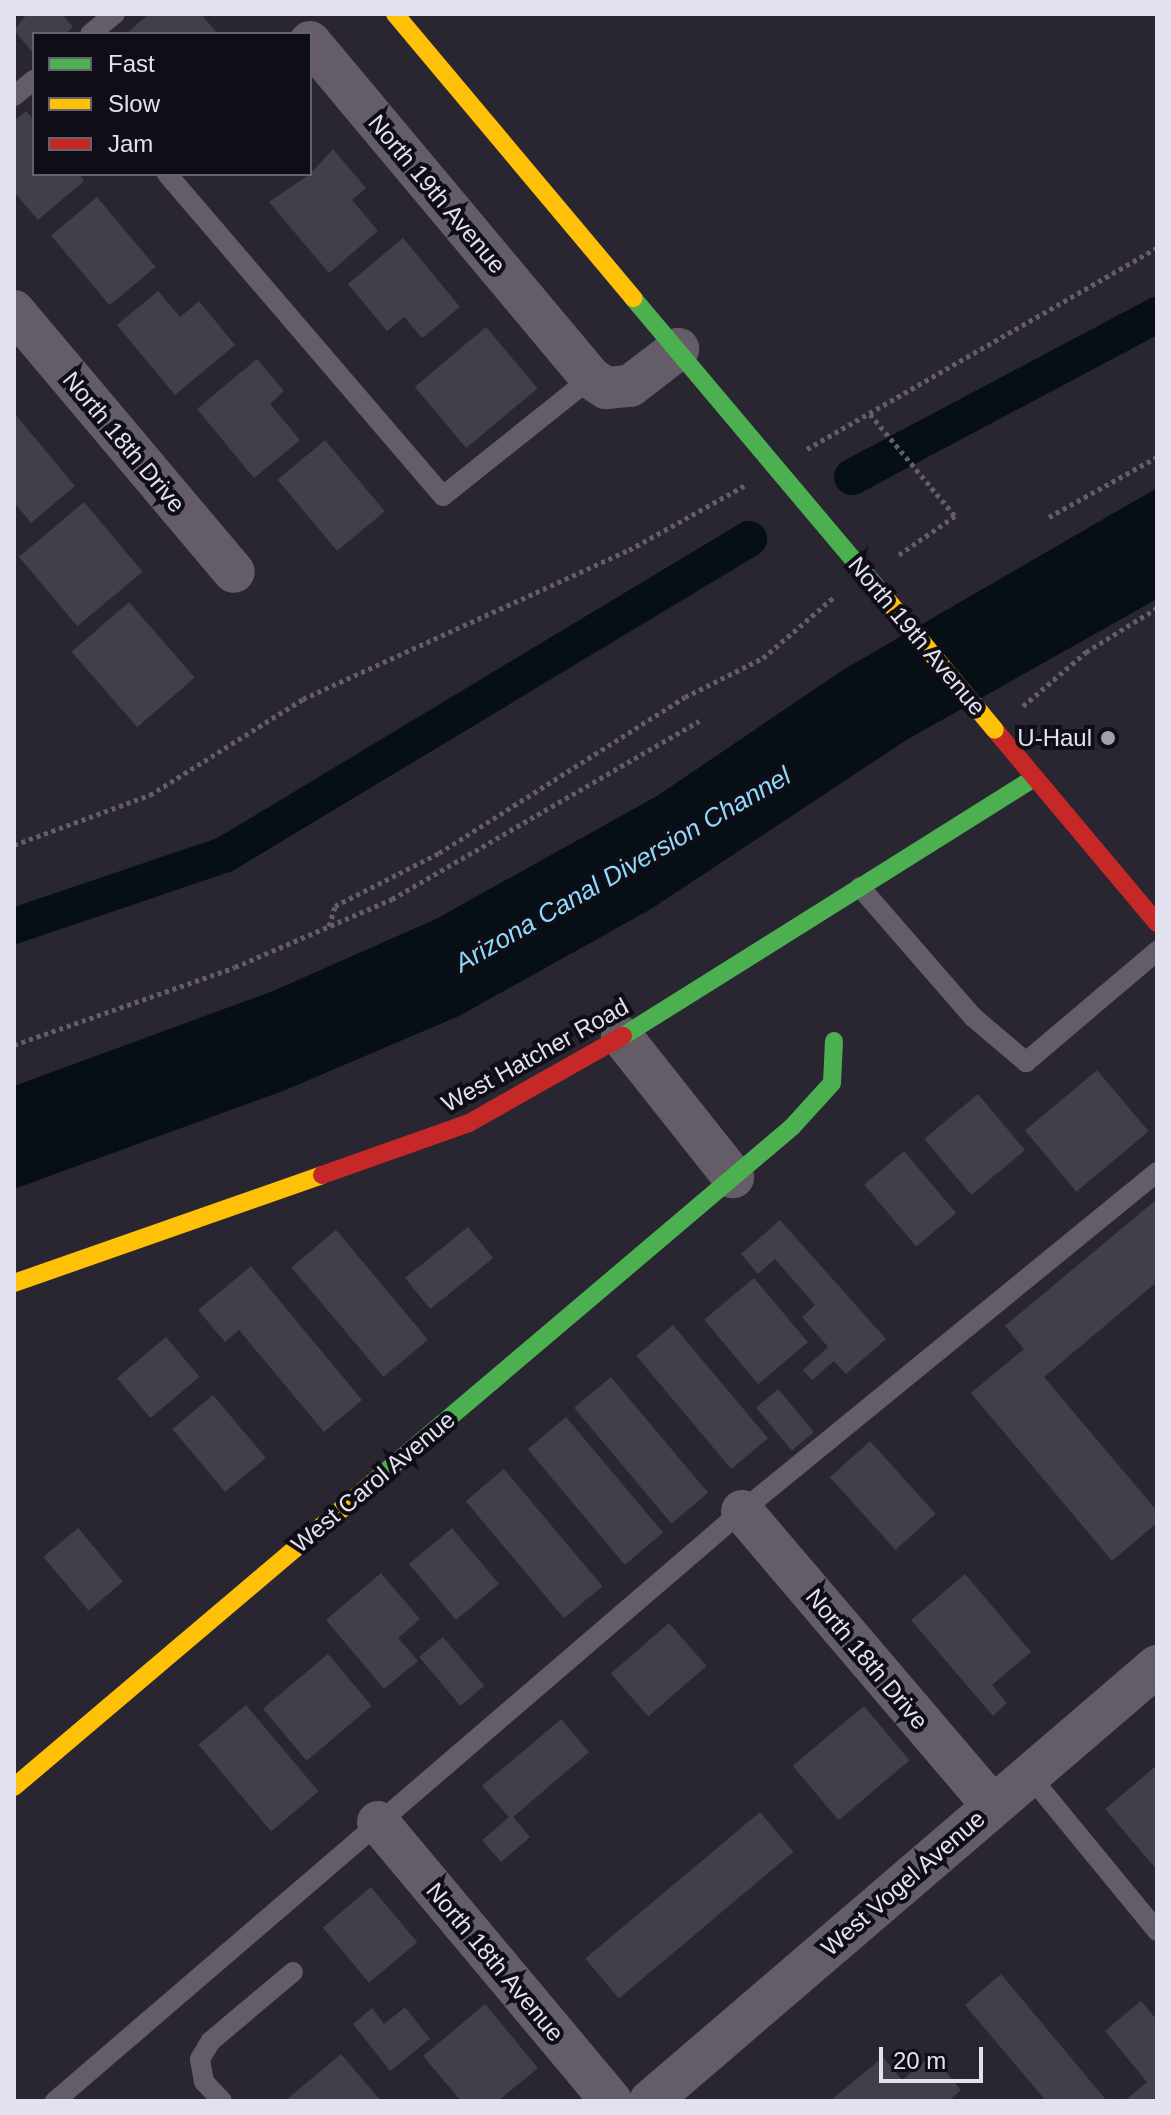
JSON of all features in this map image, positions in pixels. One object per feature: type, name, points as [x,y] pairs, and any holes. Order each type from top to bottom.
[{"type":"street","points":[[286,14],[301,32]]},
{"type":"street","name":"North 19th Avenue","points":[[395,14],[1157,923]]},
{"type":"street","name":"North 19th Avenue","points":[[312,44],[591,378]]},
{"type":"street","name":"North 18th Drive","points":[[14,311],[234,572]]},
{"type":"street","points":[[591,378],[606,388],[630,386],[678,349]]},
{"type":"street","name":"West Hatcher Road","points":[[14,1283],[469,1123],[622,1037],[1035,778]]},
{"type":"street","points":[[622,1037],[733,1177]]},
{"type":"street","name":"West Carol Avenue","points":[[14,1787],[792,1127],[832,1083],[834,1041]]},
{"type":"street","name":"North 18th Drive","points":[[742,1511],[993,1806]]},
{"type":"street","name":"West Vogel Avenue","points":[[650,2101],[1157,1666]]},
{"type":"street","name":"North 18th Avenue","points":[[378,1822],[611,2101]]},
{"type":"lane","points":[[92,32],[115,14]]},
{"type":"lane","points":[[14,96],[32,82]]},
{"type":"lane","points":[[169,176],[443,496],[591,378]]},
{"type":"lane","points":[[860,887],[973,1017],[1026,1062],[1157,951]]},
{"type":"lane","points":[[55,2101],[742,1511],[1157,1172]]},
{"type":"lane","points":[[1029,1775],[1157,1931]]},
{"type":"lane","points":[[222,2101],[204,2082],[200,2059],[211,2041],[293,1972]]},
{"type":"path","points":[[819,442],[1157,248]]},
{"type":"path","points":[[870,414],[955,516],[906,550]]},
{"type":"path","points":[[1049,517],[1157,457]]},
{"type":"path","points":[[14,845],[150,795],[303,699],[629,550],[720,500]]},
{"type":"path","points":[[329,926],[335,906],[439,853],[685,697],[763,658],[818,607]]},
{"type":"path","points":[[1036,695],[1086,652],[1157,608]]},
{"type":"path","points":[[14,1045],[235,967],[392,899],[699,721]]},
{"type":"water","name":"Arizona Canal Diversion Channel","points":[[1157,488],[1157,599],[908,739],[651,909],[459,1016],[283,1091],[14,1189],[14,1086],[273,991],[436,919],[657,796],[843,670]]},
{"type":"building","points":[[27,14],[62,14],[73,27],[67,32],[32,32],[32,52],[14,30]]},
{"type":"building","points":[[149,14],[201,14],[216,32],[128,32]]},
{"type":"building","points":[[26,111],[32,118],[32,176],[80,176],[84,181],[38,220],[14,192],[14,121]]},
{"type":"building","points":[[333,149],[366,188],[352,200],[378,231],[329,273],[269,202],[307,176],[312,176],[312,172]]},
{"type":"building","points":[[97,197],[155,267],[110,305],[51,236]]},
{"type":"building","points":[[403,238],[460,307],[422,338],[404,317],[387,331],[348,284]]},
{"type":"building","points":[[158,291],[180,317],[199,301],[235,345],[175,395],[117,325]]},
{"type":"building","points":[[486,327],[537,388],[466,448],[415,387]]},
{"type":"building","points":[[257,359],[284,391],[270,404],[300,440],[254,478],[197,409]]},
{"type":"building","points":[[14,413],[75,486],[31,523],[14,502]]},
{"type":"building","points":[[325,440],[385,511],[337,551],[278,480]]},
{"type":"building","points":[[84,502],[142,572],[77,626],[19,557]]},
{"type":"building","points":[[129,602],[195,677],[137,727],[72,652]]},
{"type":"building","points":[[1097,1070],[1148,1131],[1076,1192],[1025,1130]]},
{"type":"building","points":[[978,1094],[1025,1150],[971,1195],[924,1139]]},
{"type":"building","points":[[904,1151],[956,1213],[916,1246],[864,1184]]},
{"type":"building","points":[[1157,1199],[1157,1282],[1044,1377],[1157,1511],[1157,1523],[1112,1561],[971,1393],[1024,1349],[1005,1326]]},
{"type":"building","points":[[780,1220],[886,1339],[846,1374],[834,1361],[812,1380],[803,1370],[828,1347],[802,1317],[815,1305],[775,1259],[758,1274],[741,1254]]},
{"type":"building","points":[[468,1227],[493,1258],[430,1309],[405,1278]]},
{"type":"building","points":[[336,1230],[428,1340],[383,1377],[292,1267]]},
{"type":"building","points":[[251,1266],[362,1400],[324,1432],[239,1330],[225,1342],[198,1310]]},
{"type":"building","points":[[754,1278],[808,1342],[758,1384],[704,1320]]},
{"type":"building","points":[[673,1325],[768,1438],[731,1469],[636,1356]]},
{"type":"building","points":[[166,1337],[199,1377],[150,1418],[117,1378]]},
{"type":"building","points":[[611,1377],[708,1493],[671,1524],[574,1408]]},
{"type":"building","points":[[778,1389],[814,1432],[792,1451],[756,1408]]},
{"type":"building","points":[[213,1395],[266,1458],[225,1492],[172,1429]]},
{"type":"building","points":[[566,1417],[663,1533],[625,1565],[528,1449]]},
{"type":"building","points":[[870,1441],[936,1514],[895,1550],[830,1477]]},
{"type":"building","points":[[504,1469],[602,1586],[564,1618],[466,1501]]},
{"type":"building","points":[[78,1528],[123,1582],[89,1611],[44,1557]]},
{"type":"building","points":[[452,1528],[499,1584],[456,1620],[409,1564]]},
{"type":"building","points":[[381,1573],[420,1619],[398,1638],[418,1661],[384,1689],[326,1620]]},
{"type":"building","points":[[965,1574],[1031,1652],[992,1685],[1007,1703],[993,1716],[911,1620]]},
{"type":"building","points":[[669,1623],[706,1666],[648,1717],[611,1674]]},
{"type":"building","points":[[443,1637],[484,1686],[460,1706],[419,1657]]},
{"type":"building","points":[[328,1654],[372,1706],[307,1761],[263,1709]]},
{"type":"building","points":[[246,1705],[319,1792],[271,1831],[199,1745]]},
{"type":"building","points":[[864,1706],[910,1760],[838,1820],[793,1766]]},
{"type":"building","points":[[561,1719],[589,1752],[513,1817],[530,1837],[501,1862],[482,1840],[509,1817],[482,1786]]},
{"type":"building","points":[[1157,1765],[1157,1870],[1105,1809]]},
{"type":"building","points":[[760,1812],[793,1852],[619,1998],[585,1959]]},
{"type":"building","points":[[371,1887],[417,1942],[369,1983],[323,1927]]},
{"type":"building","points":[[1001,1974],[1107,2101],[1046,2101],[965,2005]]},
{"type":"building","points":[[1141,2001],[1157,2020],[1157,2101],[1124,2101],[1147,2082],[1105,2031]]},
{"type":"building","points":[[485,2004],[538,2068],[498,2101],[461,2101],[423,2056]]},
{"type":"building","points":[[405,2007],[430,2039],[390,2071],[353,2024],[372,2008],[384,2024]]},
{"type":"building","points":[[341,2054],[381,2101],[285,2101]]},
{"type":"building","points":[[932,2055],[961,2090],[948,2101],[830,2101],[883,2057],[902,2080]]},
{"type":"waterway","points":[[852,477],[1157,315]]},
{"type":"waterway","points":[[14,926],[224,855],[749,539]]},
{"type":"traffic: fast","points":[[633,298],[883,595]]},
{"type":"traffic: fast","points":[[623,1036],[1035,778]]},
{"type":"traffic: fast","points":[[378,1478],[792,1127],[832,1083],[834,1041]]},
{"type":"traffic: slow","points":[[395,14],[633,298]]},
{"type":"traffic: slow","points":[[883,595],[995,730]]},
{"type":"traffic: slow","points":[[14,1283],[322,1175]]},
{"type":"traffic: slow","points":[[14,1787],[378,1478]]},
{"type":"traffic: jam","points":[[995,730],[1157,923]]},
{"type":"traffic: jam","points":[[322,1175],[469,1123],[623,1036]]},
{"type":"place","name":"U-Haul","points":[[1108,738]]}]
